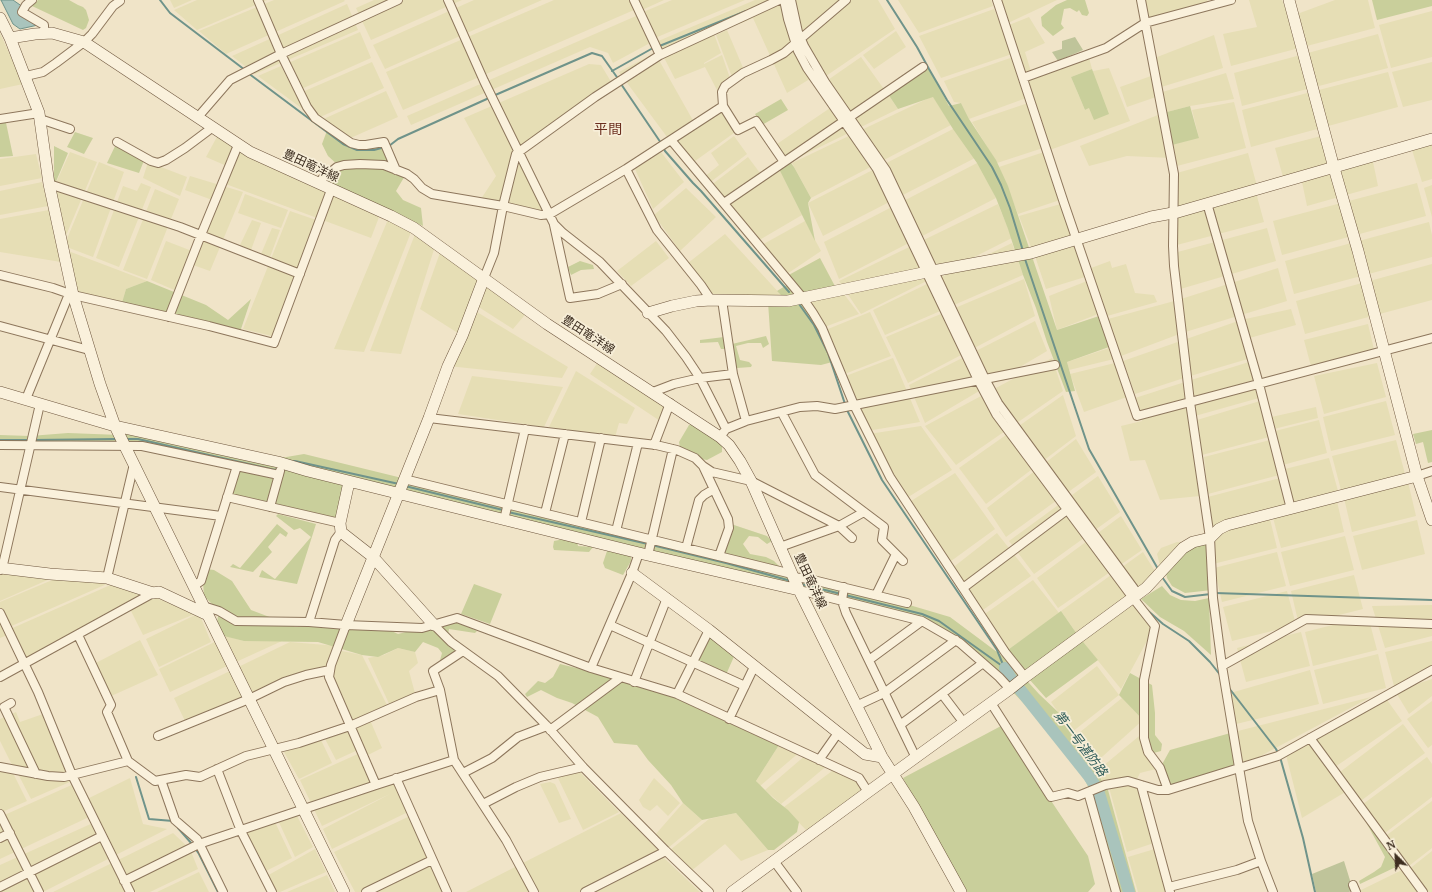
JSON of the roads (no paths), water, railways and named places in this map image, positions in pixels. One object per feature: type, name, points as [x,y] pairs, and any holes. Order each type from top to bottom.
[{"type":"street","points":[[32,0],[26,4],[22,12],[44,25],[44,34]]},
{"type":"street","points":[[26,76],[43,72],[84,42],[92,34],[113,6],[120,1],[119,0]]},
{"type":"street","points":[[258,0],[281,54],[307,107],[315,118],[351,143],[366,145],[384,142],[396,170]]},
{"type":"street","points":[[198,117],[230,80],[281,54],[398,0]]},
{"type":"street","points":[[448,0],[484,81],[550,214],[554,224],[570,298],[598,294],[622,284]]},
{"type":"street","points":[[634,0],[660,55]]},
{"type":"street","points":[[376,784],[329,677],[330,670],[346,625],[494,253],[502,206],[516,154],[518,151],[594,97],[660,55],[779,0]]},
{"type":"street","points":[[784,0],[788,19],[798,41],[813,63],[877,169],[930,272],[996,414],[1067,510],[1135,596]]},
{"type":"street","points":[[791,0],[798,41]]},
{"type":"street","points":[[784,162],[756,121],[738,130],[723,106],[722,92],[725,86],[743,73],[773,59],[798,41],[846,0]]},
{"type":"street","points":[[997,0],[1137,416],[1432,338]]},
{"type":"street","points":[[1141,0],[1174,174],[1174,266],[1190,402],[1210,538],[1213,598],[1222,666],[1248,821],[1272,890],[1263,892]]},
{"type":"street","points":[[1023,78],[1106,48],[1145,23],[1231,0]]},
{"type":"street","points":[[1289,0],[1358,251],[1417,476],[1432,520]]},
{"type":"street","points":[[0,18],[26,76],[39,116],[49,184],[71,294],[115,426],[344,892]]},
{"type":"street","name":"豊田竜洋線","points":[[10,38],[52,33],[84,42],[213,126],[250,152],[391,216],[414,228],[547,324],[670,403],[723,433],[750,481],[799,590],[882,757],[892,775],[914,807],[961,892]]},
{"type":"street","points":[[724,203],[923,67]]},
{"type":"street","points":[[317,183],[337,167],[344,165],[360,164],[384,166],[414,179],[422,188],[432,194],[502,206],[541,215],[550,214],[626,169],[723,106]]},
{"type":"street","points":[[0,120],[39,116],[70,129]]},
{"type":"street","points":[[117,142],[151,161],[158,163],[166,160],[185,148],[213,126]]},
{"type":"street","points":[[648,313],[696,301],[788,301],[802,297],[1031,253],[1151,217],[1174,213],[1432,139]]},
{"type":"street","points":[[671,140],[802,297],[822,328],[854,405],[890,477],[1005,652],[1025,677]]},
{"type":"street","points":[[169,317],[238,145]]},
{"type":"street","points":[[626,169],[657,230],[701,284],[711,300]]},
{"type":"street","points":[[49,184],[201,235],[300,274]]},
{"type":"street","points":[[0,275],[71,294],[274,343],[331,190]]},
{"type":"street","points":[[1207,203],[1259,384],[1291,508]]},
{"type":"street","points":[[554,224],[600,262],[666,332],[686,357],[700,378],[723,433],[746,421],[782,413],[800,407],[818,406],[835,409],[1055,365]]},
{"type":"street","points":[[26,399],[71,294]]},
{"type":"street","points":[[722,300],[733,374],[746,421]]},
{"type":"street","points":[[0,326],[89,350]]},
{"type":"street","points":[[653,392],[674,384],[700,378],[733,374]]},
{"type":"street","points":[[981,379],[1155,626],[1144,680],[1144,738],[1148,752],[1160,768],[1168,790]]},
{"type":"street","points":[[0,392],[115,426],[282,463],[349,482],[922,621],[956,640],[1010,689]]},
{"type":"street","points":[[654,445],[670,403]]},
{"type":"street","points":[[40,404],[1,569],[107,578],[153,593]]},
{"type":"street","points":[[782,413],[815,475],[884,527],[882,540],[903,561]]},
{"type":"street","points":[[429,418],[601,438],[673,449],[695,458],[712,472],[750,481],[839,526],[852,538]]},
{"type":"street","points":[[504,520],[509,504],[525,429]]},
{"type":"street","points":[[545,514],[565,434]]},
{"type":"street","points":[[581,522],[601,438]]},
{"type":"street","points":[[616,531],[638,443]]},
{"type":"street","points":[[0,445],[142,446],[279,475]]},
{"type":"street","points":[[591,668],[632,573],[652,540],[673,449]]},
{"type":"street","points":[[270,507],[282,463]]},
{"type":"street","points":[[107,578],[134,464]]},
{"type":"street","points":[[194,586],[201,581],[237,466]]},
{"type":"street","points":[[704,466],[728,519],[729,528],[719,556]]},
{"type":"street","points":[[732,892],[992,703],[1146,588],[1183,548],[1194,542],[1210,538],[1219,529],[1227,525],[1432,472]]},
{"type":"street","points":[[404,479],[907,603]]},
{"type":"street","points":[[309,622],[340,528],[349,482]]},
{"type":"street","points":[[0,487],[221,516]]},
{"type":"street","points":[[686,548],[699,500],[714,489]]},
{"type":"street","points":[[227,497],[270,507],[340,528],[373,557],[451,642],[498,676],[549,728],[583,767],[666,851],[710,892]]},
{"type":"street","points":[[963,588],[1067,510]]},
{"type":"street","points":[[780,548],[839,526],[864,512]]},
{"type":"street","points":[[876,595],[896,554]]},
{"type":"street","points":[[632,573],[709,630],[865,754],[882,757]]},
{"type":"street","points":[[844,588],[842,601],[846,613],[916,758]]},
{"type":"street","points":[[0,678],[153,593],[159,592],[206,610],[219,611],[236,621],[309,622],[422,628],[457,618],[591,668],[677,694],[859,778],[868,792]]},
{"type":"street","points":[[634,682],[667,598]]},
{"type":"street","points":[[0,613],[38,692],[72,775],[130,892]]},
{"type":"street","points":[[1222,666],[1306,619],[1432,624]]},
{"type":"street","points":[[869,660],[922,621]]},
{"type":"street","points":[[610,625],[693,661],[745,686]]},
{"type":"street","points":[[677,694],[709,630]]},
{"type":"street","points":[[78,635],[111,705],[107,712],[128,761],[155,781],[186,775],[200,777],[246,756],[299,743],[350,726],[416,697],[440,690]]},
{"type":"street","points":[[856,706],[884,693],[956,640]]},
{"type":"street","points":[[463,651],[433,671],[440,690],[454,760],[506,840],[534,892]]},
{"type":"street","points":[[900,725],[983,664]]},
{"type":"street","points":[[729,719],[754,667]]},
{"type":"street","points":[[158,736],[249,699],[284,682],[306,675],[330,670]]},
{"type":"street","points":[[992,703],[1050,797],[1068,793],[1078,796],[1105,785],[1128,781],[1158,790],[1168,790],[1278,756],[1432,670]]},
{"type":"street","points":[[463,773],[492,758],[518,737],[549,728],[620,678]]},
{"type":"street","points":[[942,694],[964,723]]},
{"type":"street","points":[[10,703],[4,707],[36,774]]},
{"type":"street","points":[[819,760],[838,733]]},
{"type":"street","points":[[1310,738],[1423,892]]},
{"type":"street","points":[[124,881],[199,844],[242,831],[376,784],[454,760]]},
{"type":"street","points":[[0,767],[36,774],[64,777],[128,761]]},
{"type":"street","points":[[483,804],[516,787],[540,777],[583,767]]},
{"type":"street","points":[[217,769],[242,831],[272,892]]},
{"type":"street","points":[[396,778],[447,892]]},
{"type":"street","points":[[160,780],[175,820],[197,839],[223,892]]},
{"type":"street","points":[[1141,785],[1169,889],[1237,870],[1261,861]]},
{"type":"street","points":[[1089,792],[1116,892]]},
{"type":"street","points":[[0,814],[38,892]]},
{"type":"street","points":[[0,838],[10,833]]},
{"type":"street","points":[[0,887],[102,836]]},
{"type":"street","points":[[585,892],[666,851]]},
{"type":"street","points":[[366,892],[432,860]]},
{"type":"street","points":[[774,861],[795,889],[786,892]]},
{"type":"water","points":[[1,0],[13,0],[23,7],[38,25],[20,29],[13,24]]},
{"type":"waterway","points":[[160,0],[170,13],[245,70]]},
{"type":"waterway","points":[[887,0],[917,47],[947,100],[992,167],[1010,208],[1023,251]]},
{"type":"waterway","points":[[657,47],[746,11]]},
{"type":"waterway","points":[[612,71],[653,48]]},
{"type":"waterway","points":[[493,96],[592,53],[602,56],[619,80]]},
{"type":"waterway","points":[[808,61],[813,70]]},
{"type":"waterway","points":[[248,73],[343,144],[357,150],[374,150],[385,147]]},
{"type":"waterway","points":[[621,84],[661,143]]},
{"type":"waterway","points":[[389,146],[398,139],[489,98]]},
{"type":"waterway","points":[[663,147],[789,292]]},
{"type":"waterway","points":[[1025,259],[1089,449],[1158,569]]},
{"type":"waterway","points":[[799,304],[814,325],[828,353],[845,404]]},
{"type":"waterway","points":[[846,408],[882,480],[997,650],[1004,667]]},
{"type":"waterway","points":[[33,440],[117,439]]},
{"type":"waterway","points":[[125,439],[138,439],[275,470],[279,468]]},
{"type":"waterway","points":[[0,440],[29,440]]},
{"type":"waterway","points":[[292,462],[295,461],[399,484]]},
{"type":"waterway","points":[[405,486],[503,510]]},
{"type":"waterway","points":[[508,512],[648,544]]},
{"type":"waterway","points":[[652,545],[791,581]]},
{"type":"waterway","points":[[1162,577],[1172,591],[1185,597],[1211,594]]},
{"type":"waterway","points":[[801,584],[841,594]]},
{"type":"waterway","points":[[1215,593],[1432,600]]},
{"type":"waterway","points":[[845,595],[922,614],[939,621],[1005,668]]},
{"type":"waterway","points":[[1146,609],[1163,624],[1189,641],[1210,662],[1221,676]]},
{"type":"waterway","name":"第一号湛防路","points":[[1005,668],[1010,677],[1088,775],[1098,790],[1129,892]]},
{"type":"waterway","points":[[1229,688],[1278,753]]},
{"type":"waterway","points":[[1280,757],[1303,838],[1315,892]]},
{"type":"waterway","points":[[136,777],[149,819],[173,821]]},
{"type":"waterway","points":[[178,828],[192,844]]},
{"type":"waterway","points":[[195,848],[218,892]]},
{"type":"district","name":"平間","points":[[608,130]]}]
